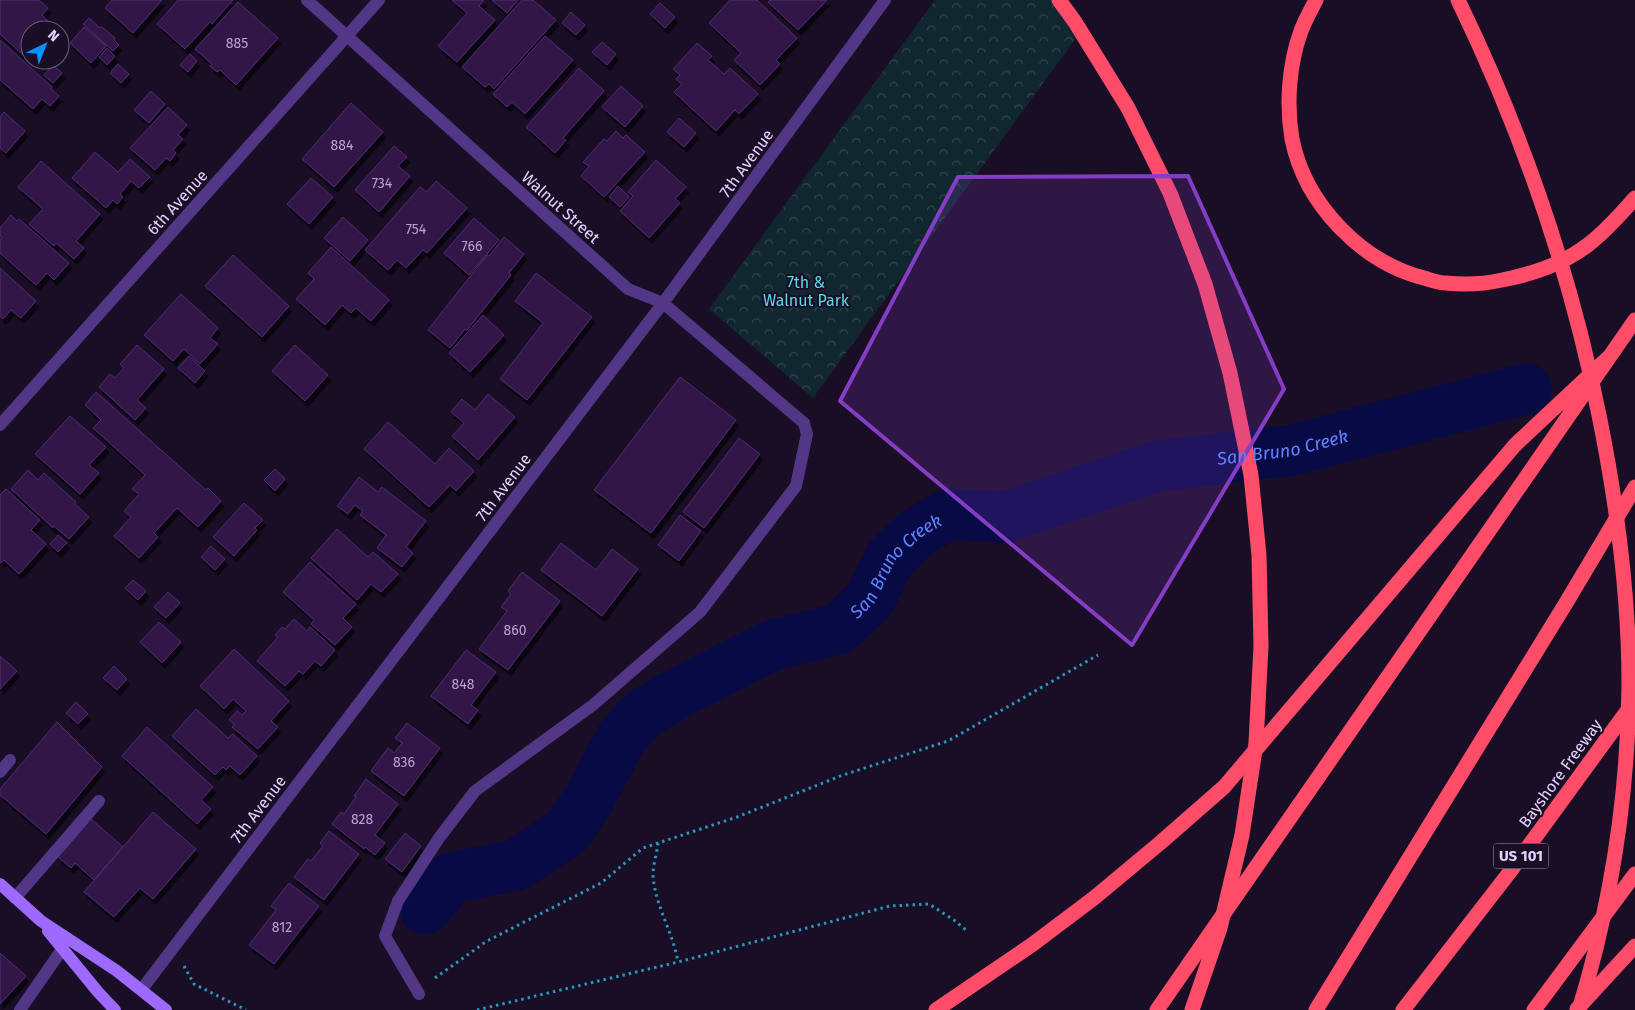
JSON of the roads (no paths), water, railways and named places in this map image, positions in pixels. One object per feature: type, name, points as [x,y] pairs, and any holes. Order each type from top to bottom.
[{"type":"highway","points":[[1059,0],[1075,22],[1128,108],[1170,193],[1205,284],[1230,373],[1251,475],[1259,555],[1261,646],[1256,743],[1242,835],[1220,928],[1192,1010]]},
{"type":"highway","points":[[1316,0],[1301,29],[1292,63],[1289,101],[1292,140],[1305,177],[1324,210],[1349,237],[1379,260],[1411,275],[1444,284],[1484,284],[1521,276],[1556,264],[1589,244],[1635,198]]},
{"type":"highway","points":[[1458,0],[1497,83],[1520,141],[1544,208],[1575,310],[1603,436],[1622,559],[1629,685],[1622,806],[1602,922],[1578,1010]]},
{"type":"highway","points":[[1157,1010],[1635,320]]},
{"type":"highway","points":[[936,1010],[1033,944],[1094,898],[1224,786],[1515,446],[1609,357]]},
{"type":"highway","points":[[1316,1010],[1635,487]]},
{"type":"highway","name":"Bayshore Freeway","points":[[1404,1010],[1509,873],[1635,700]]},
{"type":"highway","points":[[1534,1010],[1635,874]]},
{"type":"highway","points":[[1578,1010],[1635,946]]},
{"type":"main road","points":[[0,884],[41,921],[117,971],[166,1010]]},
{"type":"main road","points":[[41,921],[98,992],[115,1010]]},
{"type":"street","name":"Walnut Street","points":[[307,0],[628,289],[663,303],[804,423],[807,434],[796,486],[700,612],[593,705],[475,791],[439,838],[398,901],[385,936],[419,994]]},
{"type":"street","name":"6th Avenue","points":[[0,425],[379,0]]},
{"type":"street","name":"7th Avenue","points":[[142,989],[663,303],[885,0]]},
{"type":"street","points":[[0,772],[10,760]]},
{"type":"street","points":[[15,898],[99,801]]},
{"type":"street","points":[[20,1010],[63,948]]},
{"type":"waterway","name":"San Bruno Creek","points":[[425,909],[451,878],[516,865],[567,832],[589,799],[622,737],[644,713],[680,692],[773,645],[839,629],[870,599],[890,558],[918,532],[949,514],[1006,517],[1158,466],[1293,450],[1526,389]]},
{"type":"park label","name":"7th & Walnut Park","points":[[806,291]]}]
